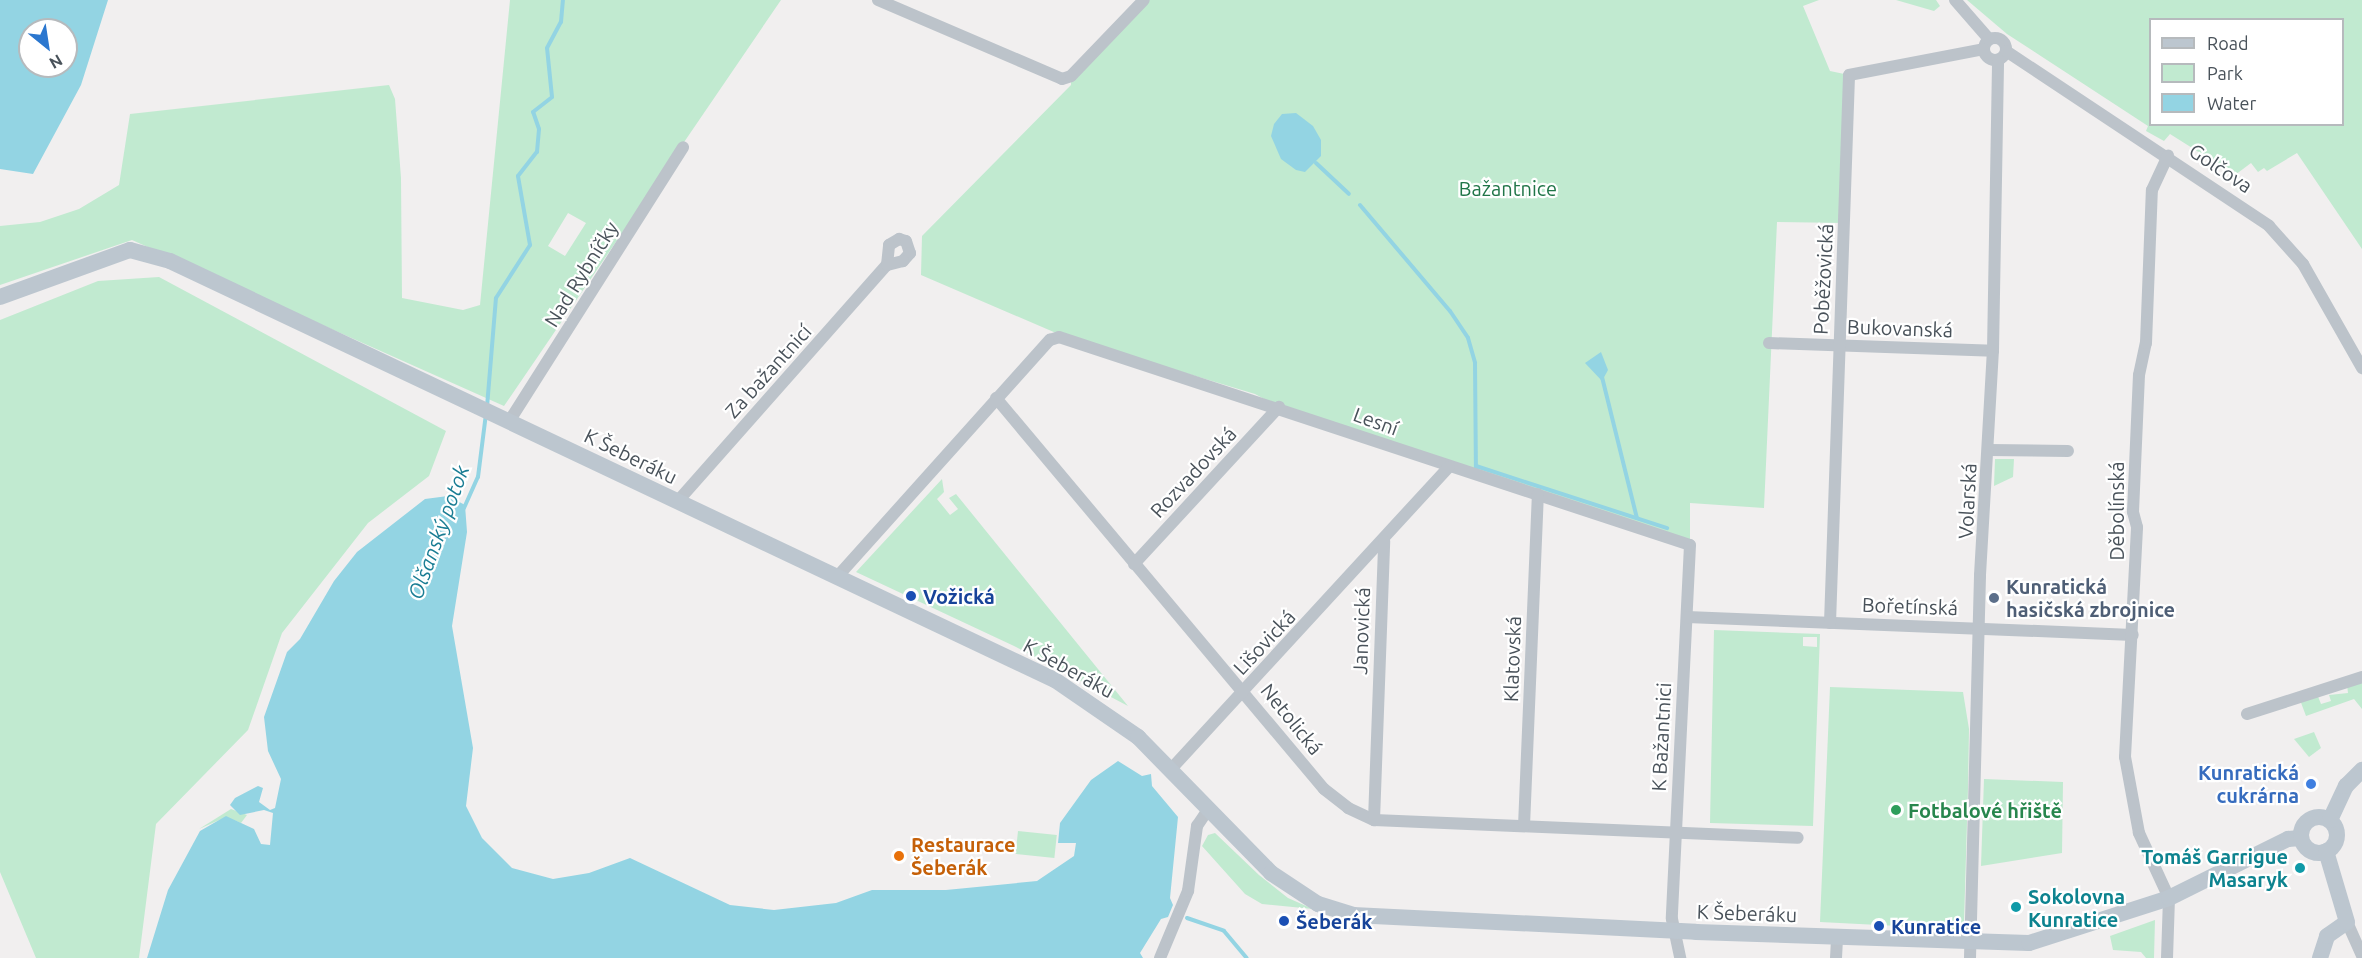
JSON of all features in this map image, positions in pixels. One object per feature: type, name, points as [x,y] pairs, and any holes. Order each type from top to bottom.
[{"type":"street","points":[[878,0],[899,4],[1062,79],[1071,76],[1144,0]]},
{"type":"street","points":[[1955,0],[1986,44],[1988,58],[2002,55],[2001,39],[1986,44]]},
{"type":"street","name":"Poběžovická","points":[[1830,623],[1849,75],[1986,44]]},
{"type":"street","name":"Golčova","points":[[2002,55],[2168,156],[2250,211],[2292,250],[2362,368]]},
{"type":"street","name":"Volarská","points":[[1971,951],[1979,629],[1993,351],[2002,55]]},
{"type":"street","name":"Nad Rybníčky","points":[[510,420],[683,147]]},
{"type":"street","name":"Děbolínská","points":[[2168,156],[2152,190],[2134,489],[2137,527],[2125,757],[2139,833],[2169,898]]},
{"type":"street","name":"K Šeberáku","points":[[0,297],[118,253],[130,250],[150,253],[490,410],[1075,692],[1118,721],[1172,768],[1271,873],[1318,904],[1342,912],[1400,919],[1838,938],[1971,951],[2029,943],[2056,936],[2169,898],[2288,839],[2301,838]]},
{"type":"street","name":"Za bažantnicí","points":[[677,502],[887,265]]},
{"type":"street","name":"Lesní","points":[[996,398],[1050,340],[1059,337],[1279,407],[1449,467],[1539,494],[1690,545]]},
{"type":"street","name":"Bukovanská","points":[[1769,343],[1993,351]]},
{"type":"street","points":[[837,577],[996,398]]},
{"type":"street","name":"Netolická","points":[[996,398],[1324,789],[1348,808],[1374,820],[1798,838]]},
{"type":"street","name":"Rozvadovská","points":[[1134,564],[1279,407]]},
{"type":"street","points":[[1989,450],[2068,451]]},
{"type":"street","points":[[1384,541],[1449,467]]},
{"type":"street","name":"Klatovská","points":[[1524,826],[1539,494]]},
{"type":"street","name":"Lišovická","points":[[1172,768],[1384,541]]},
{"type":"street","name":"Janovická","points":[[1374,820],[1384,541]]},
{"type":"street","name":"K Bažantnici","points":[[1680,958],[1675,931],[1677,833],[1690,545]]},
{"type":"street","name":"Bořetínská","points":[[1687,617],[2133,635]]},
{"type":"street","points":[[2247,714],[2362,677]]},
{"type":"street","points":[[2330,820],[2346,786],[2362,770]]},
{"type":"street","points":[[1160,958],[1172,922],[1191,882],[1197,826],[1209,808]]},
{"type":"street","points":[[2322,816],[2330,820],[2337,837],[2326,851],[2312,851],[2301,838],[2308,820],[2322,816]]},
{"type":"street","points":[[2326,851],[2347,922],[2362,955]]},
{"type":"street","points":[[2168,958],[2169,898]]},
{"type":"street","points":[[2320,958],[2327,936],[2347,922]]},
{"type":"street","points":[[1836,958],[1838,938]]},
{"type":"green space","points":[[510,0],[781,0],[504,406],[132,240],[0,285],[0,226],[40,222],[79,209],[119,185],[130,114],[389,85],[395,99],[401,178],[402,298],[463,310],[480,305]],"holes":[[[568,213],[586,223],[565,256],[548,246]]]},
{"type":"green space","name":"Bažantnice","points":[[1144,0],[1819,0],[1803,6],[1830,71],[1849,75],[1845,223],[1777,222],[1764,508],[1690,503],[1690,545],[1279,407],[1255,394],[1063,336],[921,275],[922,236],[1071,85],[1071,76]]},
{"type":"green space","points":[[1896,0],[1936,0],[1940,6],[1934,11]]},
{"type":"green space","points":[[1967,0],[2362,0],[2362,249],[2297,153],[2267,171],[2264,168],[2258,172],[2251,163],[2235,175],[2170,134],[2164,141],[2146,131],[2148,126],[2007,34]]},
{"type":"green space","points":[[159,277],[446,431],[429,476],[368,523],[282,633],[248,730],[156,824],[139,958],[36,958],[0,872],[0,320],[98,281]]},
{"type":"green space","points":[[1995,459],[2014,459],[2013,477],[1994,486]]},
{"type":"green space","points":[[942,479],[944,492],[937,499],[950,515],[958,509],[949,498],[956,494],[1128,706],[1014,646],[856,572]]},
{"type":"green space","points":[[1714,630],[1820,634],[1813,826],[1710,823]],"holes":[[[1803,637],[1817,637],[1817,647],[1803,646]]]},
{"type":"green space","points":[[2362,682],[2362,709],[2354,699],[2306,716],[2300,700],[2317,694],[2321,704],[2331,701],[2329,695],[2348,693],[2347,685]]},
{"type":"green space","name":"Fotbalové hřiště","points":[[1830,687],[1963,692],[1969,729],[1968,788],[1964,923],[1957,929],[1820,922]]},
{"type":"green space","points":[[2314,732],[2321,748],[2309,757],[2294,739]]},
{"type":"green space","points":[[1984,779],[2063,782],[2062,853],[1981,866]]},
{"type":"green space","points":[[231,809],[247,815],[241,823],[226,817],[199,829]]},
{"type":"green space","points":[[1018,831],[1057,835],[1054,858],[1016,854]]},
{"type":"green space","points":[[1215,833],[1259,875],[1288,898],[1313,909],[1262,904],[1245,894],[1202,846],[1208,835]]},
{"type":"green space","points":[[2155,920],[2154,958],[2146,958],[2141,952],[2113,950],[2110,936]]},
{"type":"water","points":[[0,0],[108,0],[81,85],[33,174],[0,169]]},
{"type":"water","points":[[1296,113],[1313,126],[1321,140],[1321,156],[1305,172],[1296,170],[1281,159],[1271,136],[1274,124],[1282,114]]},
{"type":"water","points":[[1601,352],[1608,370],[1602,381],[1585,363]]},
{"type":"water","points":[[448,496],[465,505],[467,532],[452,626],[473,748],[466,806],[482,838],[512,868],[553,879],[589,873],[630,858],[730,905],[774,910],[836,903],[872,890],[946,890],[1037,881],[1074,856],[1076,843],[1058,843],[1060,823],[1091,780],[1118,761],[1142,776],[1151,774],[1152,786],[1178,817],[1170,898],[1173,905],[1168,917],[1161,919],[1140,953],[1143,958],[147,958],[168,890],[200,831],[226,816],[254,829],[261,844],[270,845],[273,813],[264,810],[240,815],[230,805],[235,798],[258,786],[263,788],[259,802],[270,810],[275,808],[281,779],[268,751],[264,717],[287,652],[300,639],[334,581],[357,552],[425,499]]},
{"type":"waterway","name":"Olšanský potok","points":[[487,407],[496,298],[530,245],[518,176],[537,152],[539,129],[533,112],[552,97],[547,48],[561,22],[563,0]]},
{"type":"waterway","points":[[1316,163],[1349,194]]},
{"type":"waterway","points":[[1360,205],[1450,311],[1468,338],[1475,363],[1476,471]]},
{"type":"waterway","points":[[1602,377],[1637,518]]},
{"type":"waterway","name":"Olšanský potok","points":[[464,508],[478,477],[486,414]]},
{"type":"waterway","points":[[1476,466],[1667,528]]},
{"type":"waterway","points":[[1187,918],[1224,931],[1247,958]]},
{"type":"place","name":"Vožická","points":[[911,596]]},
{"type":"place","name":"Kunratická hasičská zbrojnice","points":[[1994,598]]},
{"type":"place","name":"Kunratická cukrárna","points":[[2311,784]]},
{"type":"place","name":"Fotbalové hřiště","points":[[1896,810]]},
{"type":"place","name":"Restaurace Šeberák","points":[[899,856]]},
{"type":"place","name":"Tomáš Garrigue Masaryk","points":[[2300,868]]},
{"type":"place","name":"Sokolovna Kunratice","points":[[2016,907]]},
{"type":"place","name":"Šeberák","points":[[1284,921]]},
{"type":"place","name":"Kunratice","points":[[1879,926]]}]
